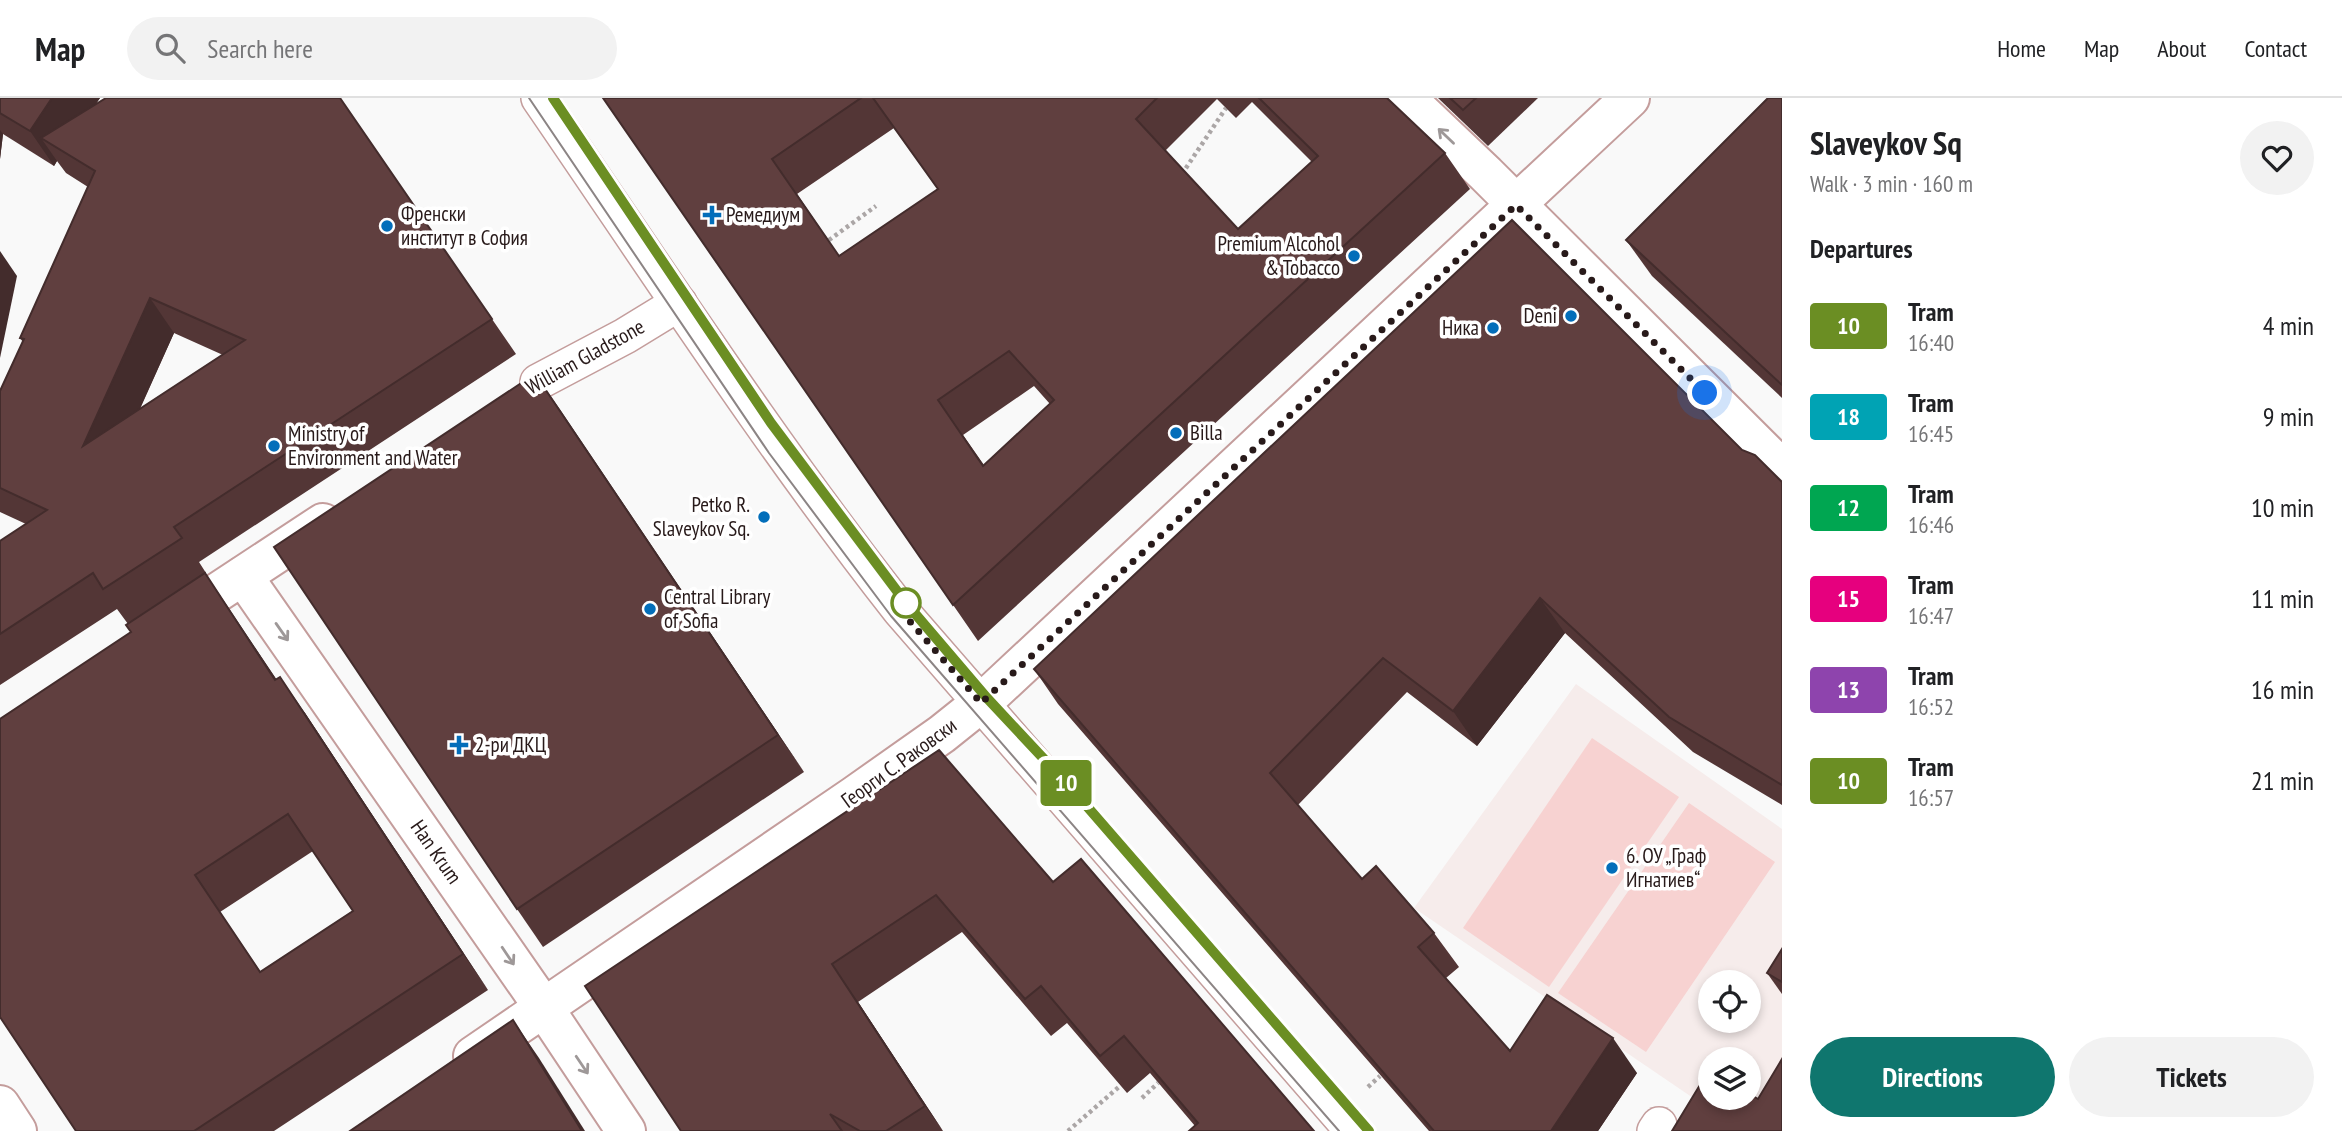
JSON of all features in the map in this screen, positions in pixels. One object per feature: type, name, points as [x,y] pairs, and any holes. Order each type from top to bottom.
[{"type":"street","points":[[539,98],[762,427],[834,527],[900,610],[1353,1131]]},
{"type":"street","points":[[1406,98],[1782,469]]},
{"type":"street","name":"Георги С. Раковски","points":[[441,1077],[865,788],[981,703],[1630,98]]},
{"type":"street","name":"William Gladstone","points":[[504,405],[538,382],[625,336],[679,303]]},
{"type":"street","points":[[147,638],[357,501]]},
{"type":"street","name":"Han Krum","points":[[243,576],[544,1008],[626,1131]]},
{"type":"street","points":[[0,1105],[18,1131]]},
{"type":"path","points":[[1180,178],[1226,108]]},
{"type":"path","points":[[829,240],[876,206]]},
{"type":"path","points":[[1142,1098],[1158,1083]]},
{"type":"path","points":[[1068,1131],[1121,1086]]},
{"type":"shaded area","name":"6. ОУ „Граф Игнатиев“","points":[[1576,684],[1782,829],[1782,1131],[1720,1110],[1761,1110],[1761,1047],[1698,1047],[1698,1101],[1414,908]]},
{"type":"shaded area","points":[[1592,738],[1679,797],[1549,987],[1463,928]]},
{"type":"shaded area","points":[[1689,803],[1775,862],[1702,970],[1698,970],[1698,975],[1646,1052],[1558,993]]},
{"type":"building","points":[[0,98],[52,98],[30,131],[0,113]]},
{"type":"building","points":[[106,98],[340,98],[492,319],[174,527],[182,538],[103,589],[93,573],[0,634],[0,541],[47,510],[0,488],[0,391],[24,339],[20,338],[95,171],[41,138]],"holes":[[[150,298],[245,340],[83,446]]]},
{"type":"building","points":[[603,98],[861,98],[772,159],[839,256],[938,189],[873,98],[1157,98],[1136,119],[1238,229],[1318,156],[1259,98],[1387,98],[1445,153],[953,605]],"holes":[[[1009,351],[1054,400],[983,466],[938,400]]]},
{"type":"building","points":[[1450,98],[1476,98],[1463,110]]},
{"type":"building","points":[[1768,98],[1782,98],[1782,385],[1626,240]]},
{"type":"building","points":[[1512,220],[1742,450],[1755,455],[1782,482],[1782,785],[1669,717],[1540,598],[1453,711],[1383,658],[1270,773],[1362,879],[1376,866],[1434,933],[1418,947],[1510,1051],[1547,995],[1613,1038],[1551,1131],[1434,1131],[1034,669]]},
{"type":"building","points":[[535,374],[778,735],[517,909],[274,547]]},
{"type":"building","points":[[205,573],[275,680],[280,677],[463,954],[194,1131],[76,1131],[0,1017],[0,719],[131,632],[126,625]],"holes":[[[288,814],[353,911],[260,972],[195,875]]]},
{"type":"building","points":[[939,750],[1053,882],[1081,859],[1314,1131],[1189,1131],[1198,1123],[1124,1036],[1100,1056],[1041,986],[1025,999],[936,895],[832,964],[925,1106],[886,1131],[860,1131],[830,1114],[842,1131],[681,1131],[585,986]]},
{"type":"building","points":[[1782,949],[1782,982],[1767,973]]},
{"type":"building","points":[[513,1020],[582,1131],[350,1131]]},
{"type":"building","points":[[1782,1059],[1782,1131],[1672,1131],[1698,1088],[1698,1110],[1761,1110],[1761,1094]]},
{"type":"tram line","points":[[529,98],[769,453],[891,616],[1339,1131]]},
{"type":"tram line","points":[[553,98],[770,423],[906,603],[1369,1131]]},
{"type":"tram line","name":"10","points":[[553,98],[771,423],[906,603],[1369,1131]]},
{"type":"place","name":"Ремедиум","points":[[712,215]]},
{"type":"place","name":"Френски институт в София","points":[[387,226]]},
{"type":"place","name":"Premium Alcohol & Tobacco","points":[[1354,256]]},
{"type":"place","name":"Deni","points":[[1571,316]]},
{"type":"place","name":"Ника","points":[[1493,328]]},
{"type":"place","name":"Billa","points":[[1176,433]]},
{"type":"place","name":"Ministry of Environment and Water","points":[[274,446]]},
{"type":"place","name":"Petko R. Slaveykov Sq.","points":[[764,517]]},
{"type":"place","name":"Central Library of Sofia","points":[[650,609]]},
{"type":"place","name":"2-ри ДКЦ","points":[[459,745]]},
{"type":"place","name":"6. ОУ „Граф Игнатиев“","points":[[1612,868]]},
{"type":"route","points":[[906,603],[900,610],[981,703],[1516,205],[1705,393]]}]
